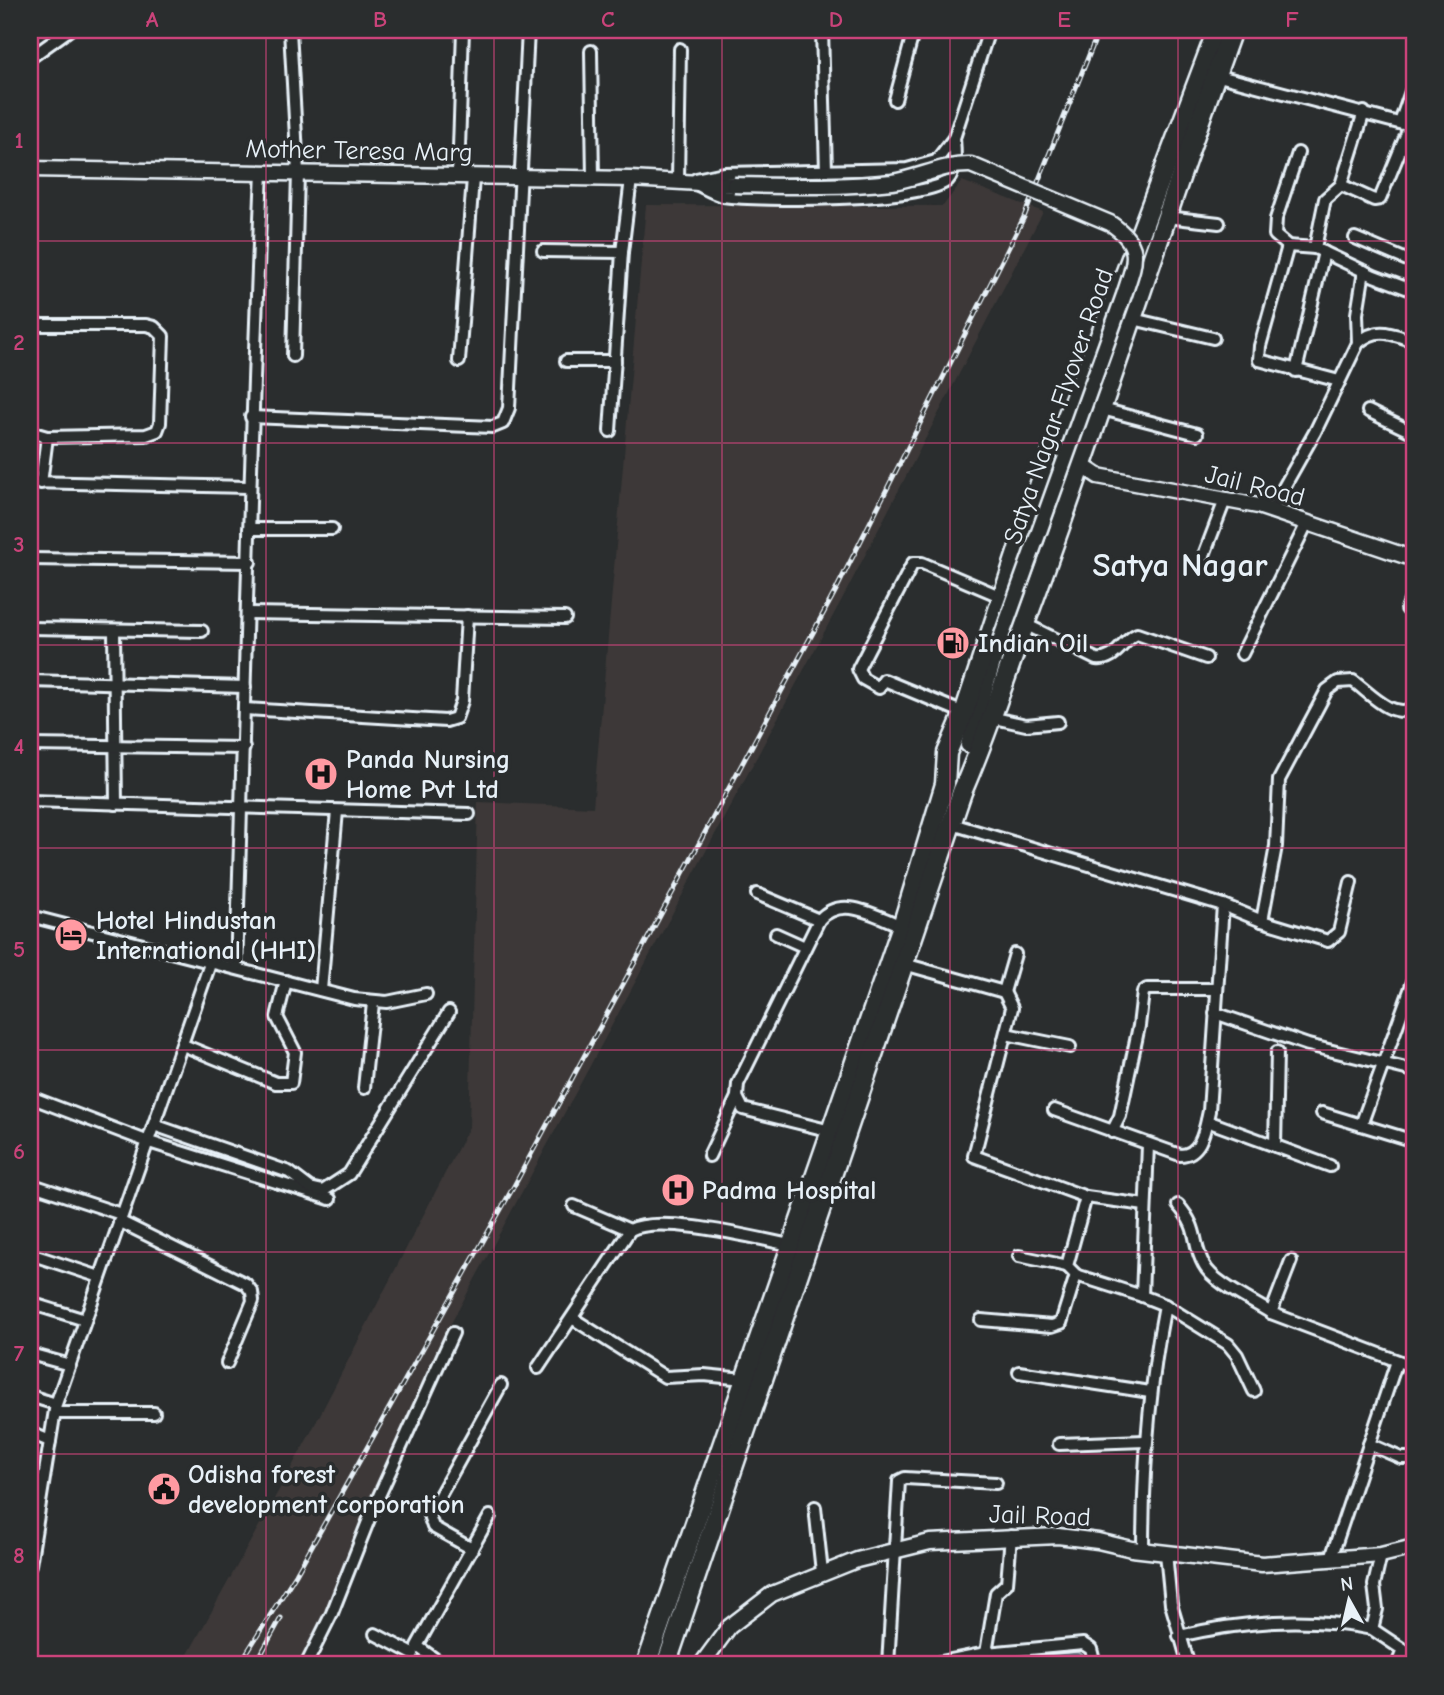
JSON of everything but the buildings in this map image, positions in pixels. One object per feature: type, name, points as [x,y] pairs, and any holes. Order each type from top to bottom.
[{"type":"main road","points":[[948,753],[956,772],[964,773],[990,717],[1025,624],[1083,466],[1167,216],[1181,150],[1217,30]]},
{"type":"main road","points":[[646,1665],[902,926],[945,785],[948,753],[964,713],[1046,467],[1232,30]]},
{"type":"main road","points":[[1095,347],[1121,355]]},
{"type":"main road","points":[[948,753],[972,758]]},
{"type":"main road","points":[[666,1665],[972,758]]},
{"type":"street","points":[[30,58],[69,30]]},
{"type":"street","points":[[290,30],[298,173],[293,356]]},
{"type":"street","points":[[458,177],[463,30]]},
{"type":"street","points":[[251,416],[493,427],[503,423],[509,408],[527,30]]},
{"type":"street","points":[[822,30],[825,170]]},
{"type":"street","points":[[895,100],[914,30]]},
{"type":"street","points":[[954,138],[989,30]]},
{"type":"street","points":[[680,49],[683,181]]},
{"type":"street","points":[[591,51],[593,178]]},
{"type":"street","points":[[1215,75],[1364,111],[1408,125]]},
{"type":"street","points":[[1341,184],[1380,199],[1408,125],[1414,83]]},
{"type":"street","points":[[1296,371],[1320,250],[1325,200],[1341,184],[1364,111]]},
{"type":"street","name":"Mother Teresa Marg","points":[[683,181],[724,173],[925,166],[945,152],[954,138]]},
{"type":"street","name":"Mother Teresa Marg","points":[[683,181],[721,195],[743,197],[863,197],[911,192],[941,185],[950,178],[953,170],[954,138]]},
{"type":"street","points":[[1298,153],[1274,228],[1278,240],[1288,246],[1320,250],[1414,290]]},
{"type":"street","name":"Satya Nagar Flyover Road","points":[[734,185],[867,185],[900,181],[947,166],[971,165],[1110,223],[1123,232],[1133,245],[1136,258],[1124,295],[998,646],[972,758]]},
{"type":"street","name":"Mother Teresa Marg","points":[[30,169],[593,178],[734,185]]},
{"type":"street","points":[[236,968],[250,562],[248,487],[262,172]]},
{"type":"street","points":[[459,361],[473,178]]},
{"type":"street","points":[[610,431],[622,252],[631,179]]},
{"type":"street","points":[[1167,216],[1219,223]]},
{"type":"street","points":[[1355,238],[1414,263]]},
{"type":"street","points":[[1288,246],[1258,354],[1259,360],[1339,381]]},
{"type":"street","points":[[543,251],[622,252]]},
{"type":"street","points":[[1270,510],[1315,432],[1357,342],[1357,314],[1364,271]]},
{"type":"street","points":[[1133,319],[1213,338]]},
{"type":"street","points":[[30,326],[146,325],[154,327],[163,336],[160,423],[157,431],[146,435],[47,437],[30,432]]},
{"type":"street","points":[[1357,342],[1382,330],[1414,341]]},
{"type":"street","points":[[566,361],[615,361]]},
{"type":"street","points":[[1102,410],[1197,434]]},
{"type":"street","points":[[1368,411],[1414,433]]},
{"type":"street","points":[[47,437],[35,482],[248,487]]},
{"type":"street","name":"Jail Road","points":[[1083,466],[1098,476],[1270,510],[1414,559]]},
{"type":"street","points":[[1204,555],[1225,500]]},
{"type":"street","points":[[1242,654],[1307,523]]},
{"type":"street","points":[[249,529],[332,529]]},
{"type":"street","points":[[30,559],[250,562]]},
{"type":"street","points":[[964,713],[884,680],[879,688],[863,679],[858,669],[912,562],[922,563],[1002,597]]},
{"type":"street","points":[[1407,609],[1414,590]]},
{"type":"street","points":[[248,613],[565,618]]},
{"type":"street","points":[[245,709],[446,721],[456,718],[462,701],[467,616]]},
{"type":"street","points":[[1025,624],[1096,659],[1105,660],[1114,656],[1137,634],[1206,658]]},
{"type":"street","points":[[30,628],[202,631]]},
{"type":"street","points":[[114,630],[116,804]]},
{"type":"street","points":[[30,681],[246,687]]},
{"type":"street","points":[[1262,921],[1276,846],[1279,780],[1327,690],[1338,682],[1353,681],[1394,711],[1407,712],[1414,708]]},
{"type":"street","points":[[990,717],[1026,725],[1058,722]]},
{"type":"street","points":[[30,745],[244,748]]},
{"type":"street","points":[[30,801],[469,814]]},
{"type":"street","points":[[321,990],[337,811]]},
{"type":"street","points":[[951,824],[1223,905],[1262,921],[1328,941],[1334,939],[1339,932],[1351,882]]},
{"type":"street","points":[[757,894],[819,919]]},
{"type":"street","points":[[709,1156],[737,1097],[743,1073],[819,919],[828,909],[846,905],[902,926]]},
{"type":"street","points":[[1054,1110],[1148,1145],[1186,1155],[1200,1143],[1207,1121],[1223,905]]},
{"type":"street","points":[[30,916],[373,1003],[426,994]]},
{"type":"street","points":[[776,934],[805,947]]},
{"type":"street","points":[[1015,954],[1004,992],[1012,1008],[974,1156],[1086,1197],[1145,1205]]},
{"type":"street","points":[[30,1565],[56,1408],[146,1141],[155,1125],[211,961]]},
{"type":"street","points":[[904,964],[1004,992]]},
{"type":"street","points":[[1361,1125],[1414,979]]},
{"type":"street","points":[[183,1045],[276,1083],[291,1083],[295,1052],[277,1017],[286,981]]},
{"type":"street","points":[[1112,1132],[1123,1103],[1143,992],[1147,989],[1216,989]]},
{"type":"street","points":[[364,1088],[373,1003]]},
{"type":"street","points":[[155,1125],[289,1172],[303,1184],[323,1191],[349,1174],[449,1012]]},
{"type":"street","points":[[1215,1013],[1308,1045],[1383,1061],[1414,1071]]},
{"type":"street","points":[[1006,1034],[1070,1047]]},
{"type":"street","points":[[1275,1146],[1277,1052]]},
{"type":"street","points":[[30,1097],[146,1141],[330,1199]]},
{"type":"street","points":[[737,1097],[743,1109],[831,1131]]},
{"type":"street","points":[[1322,1113],[1414,1141]]},
{"type":"street","points":[[1207,1121],[1330,1166]]},
{"type":"street","points":[[1142,1296],[1148,1145]]},
{"type":"street","points":[[30,1184],[120,1217],[246,1284],[252,1292],[253,1301],[228,1363]]},
{"type":"street","points":[[1067,1266],[1086,1197]]},
{"type":"street","points":[[1178,1205],[1195,1228],[1202,1260],[1209,1273],[1271,1313],[1414,1367]]},
{"type":"street","points":[[574,1206],[630,1230]]},
{"type":"street","points":[[538,1368],[630,1230],[636,1227],[664,1225],[790,1245]]},
{"type":"street","points":[[30,1254],[100,1277]]},
{"type":"street","points":[[1019,1256],[1067,1266],[1076,1275],[1165,1305],[1234,1349],[1254,1391]]},
{"type":"street","points":[[1271,1313],[1291,1261]]},
{"type":"street","points":[[981,1320],[1052,1326],[1061,1323],[1076,1275]]},
{"type":"street","points":[[1143,1551],[1145,1441],[1150,1392],[1165,1305]]},
{"type":"street","points":[[31,1306],[85,1320]]},
{"type":"street","points":[[572,1318],[665,1377],[674,1379],[704,1374],[744,1379]]},
{"type":"street","points":[[306,1665],[332,1613],[373,1509],[453,1333]]},
{"type":"street","points":[[30,1354],[69,1366]]},
{"type":"street","points":[[1331,1558],[1397,1361]]},
{"type":"street","points":[[1019,1372],[1150,1392]]},
{"type":"street","points":[[472,1549],[433,1527],[429,1515],[501,1385]]},
{"type":"street","points":[[30,1396],[56,1408],[154,1413]]},
{"type":"street","points":[[30,1433],[50,1441]]},
{"type":"street","points":[[1059,1444],[1145,1441]]},
{"type":"street","points":[[1369,1444],[1401,1458],[1414,1458]]},
{"type":"street","points":[[888,1665],[899,1481],[905,1478],[996,1483]]},
{"type":"street","points":[[815,1507],[822,1573]]},
{"type":"street","points":[[406,1665],[490,1516]]},
{"type":"street","points":[[986,1653],[996,1593],[1007,1583],[1011,1536]]},
{"type":"street","name":"Jail Road","points":[[701,1665],[729,1628],[772,1594],[822,1573],[894,1549],[930,1542],[1011,1536],[1084,1539],[1143,1551],[1262,1564],[1381,1555],[1414,1547]]},
{"type":"street","points":[[1166,1553],[1171,1604],[1189,1665]]},
{"type":"street","points":[[1372,1629],[1377,1609],[1374,1585],[1381,1555]]},
{"type":"street","points":[[1179,1636],[1218,1627],[1279,1620],[1327,1620],[1372,1629],[1414,1657]]},
{"type":"street","points":[[375,1634],[443,1665]]},
{"type":"street","points":[[926,1665],[986,1653],[1083,1644],[1091,1649],[1095,1665]]},
{"type":"street","points":[[1397,1665],[1403,1650]]},
{"type":"shaded area","points":[[962,181],[1043,212],[848,588],[435,1353],[377,1515],[297,1665],[182,1665],[310,1434],[469,1127],[478,802],[593,807],[646,205],[943,206]]},
{"type":"water","points":[[1077,1652],[1083,1656],[1084,1665],[974,1665],[974,1661],[981,1659]]},
{"type":"railway","points":[[239,1665],[296,1574],[514,1186],[836,590],[1024,217],[1099,30]]},
{"type":"railway","points":[[255,1665],[281,1618]]},
{"type":"place","name":"Indian Oil","points":[[953,643]]},
{"type":"place","name":"Panda Nursing Home Pvt Ltd","points":[[321,774]]},
{"type":"place","name":"Hotel Hindustan International (HHI)","points":[[71,935]]},
{"type":"place","name":"Padma Hospital","points":[[678,1190]]},
{"type":"place","name":"Odisha forest development corporation","points":[[164,1489]]},
{"type":"district","name":"Satya Nagar","points":[[1180,564]]}]
